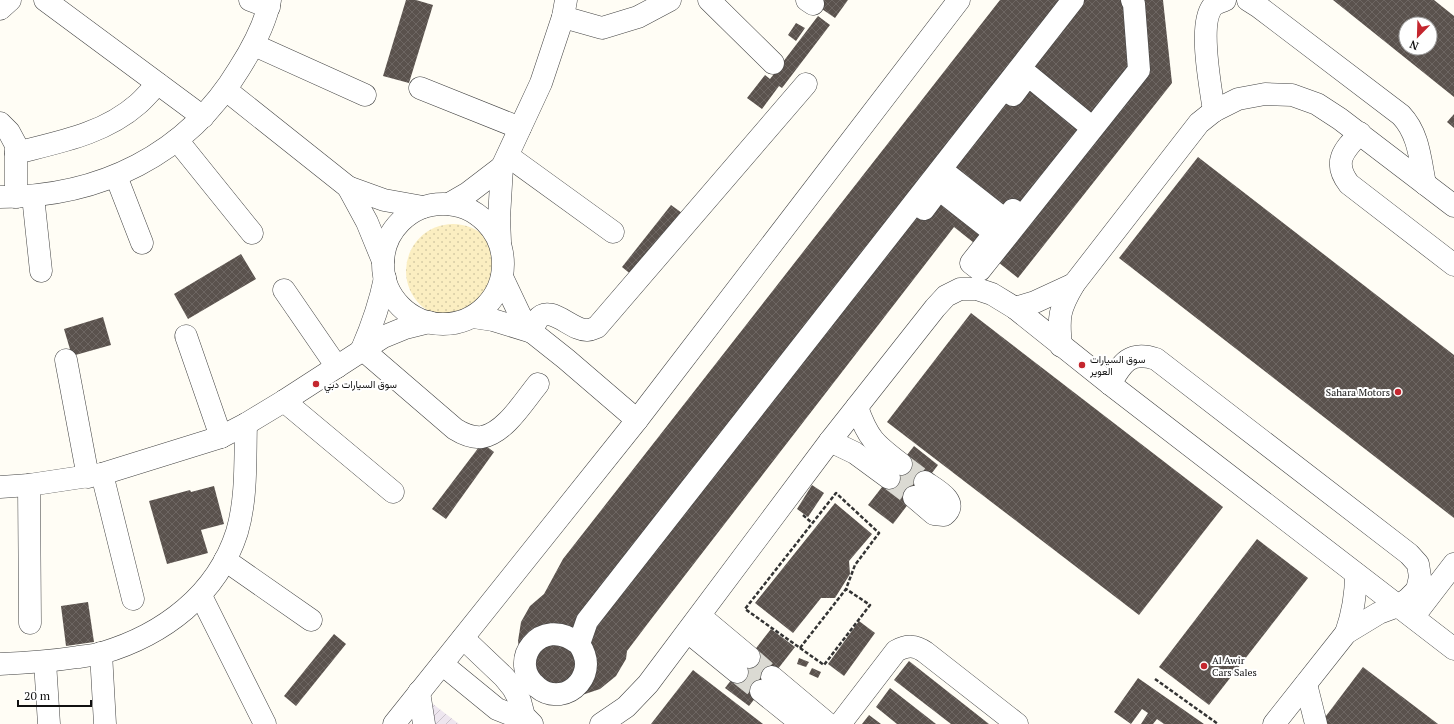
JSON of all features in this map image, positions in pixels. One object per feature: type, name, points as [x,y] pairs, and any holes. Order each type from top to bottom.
[{"type":"street","points":[[0,9],[10,0]]},
{"type":"street","points":[[46,0],[203,117]]},
{"type":"street","points":[[348,187],[367,222],[394,298],[409,314],[429,322],[444,324],[459,322],[473,317],[490,302],[497,293],[502,277],[504,260],[500,244],[499,218],[505,162],[541,83],[564,8],[602,28],[638,17],[670,0]]},
{"type":"street","points":[[708,0],[773,63]]},
{"type":"street","points":[[394,724],[637,420],[959,0]]},
{"type":"street","points":[[1073,0],[581,634],[944,183],[1087,0]]},
{"type":"street","points":[[1119,0],[1123,7],[1128,66],[971,263],[980,270],[1139,70],[1134,4],[1132,0]]},
{"type":"street","points":[[1214,111],[1205,37],[1206,20],[1213,6],[1225,0]]},
{"type":"street","points":[[1248,0],[1259,6],[1408,122],[1416,141],[1426,184]]},
{"type":"street","points":[[16,197],[75,189],[116,176],[148,160],[177,140],[203,117],[226,90],[254,45],[263,2]]},
{"type":"street","points":[[254,45],[365,95]]},
{"type":"street","points":[[1031,71],[1088,116]]},
{"type":"street","points":[[16,152],[91,133],[116,120],[138,104],[158,84]]},
{"type":"street","points":[[532,332],[538,320],[543,315],[548,314],[556,316],[575,327],[587,330],[597,327],[806,84]]},
{"type":"street","points":[[420,88],[520,128]]},
{"type":"street","points":[[226,90],[348,187],[384,200],[423,207]]},
{"type":"street","points":[[1060,346],[1059,324],[1063,302],[1074,284],[1199,123],[1214,111],[1238,99],[1265,94],[1292,95],[1317,104],[1360,133],[1454,206]]},
{"type":"street","points":[[0,123],[13,138],[16,152],[16,197],[41,271]]},
{"type":"street","points":[[1360,133],[1345,151],[1341,159],[1341,168],[1349,184],[1454,265]]},
{"type":"street","points":[[177,140],[252,233]]},
{"type":"street","points":[[449,204],[468,194],[505,162]]},
{"type":"street","points":[[505,162],[613,232]]},
{"type":"street","points":[[116,176],[142,243]]},
{"type":"street","points":[[944,183],[1000,226]]},
{"type":"street","points":[[362,349],[380,302],[386,247],[391,234],[400,223],[411,214],[423,207],[436,204],[449,204],[471,211],[489,225],[500,244]]},
{"type":"street","points":[[502,277],[520,315],[532,332],[637,420]]},
{"type":"street","points":[[1015,308],[1042,299],[1074,284]]},
{"type":"street","points":[[601,724],[626,707],[648,684],[830,441],[935,308],[946,296],[960,289],[976,289],[992,294],[1015,308],[1060,346],[1454,649]]},
{"type":"street","points":[[284,290],[337,367]]},
{"type":"street","points":[[473,317],[493,320],[532,332]]},
{"type":"street","points":[[0,487],[29,485],[95,476],[221,437],[284,401],[362,349],[383,337],[405,328],[429,322]]},
{"type":"street","points":[[186,336],[221,437]]},
{"type":"street","points":[[362,349],[455,429],[467,436],[481,437],[494,433],[505,425],[538,384]]},
{"type":"street","points":[[1110,384],[1126,361],[1135,356],[1146,356],[1156,359],[1409,554],[1418,564],[1420,577],[1417,590],[1408,599],[1405,612]]},
{"type":"street","points":[[66,360],[95,476],[133,598]]},
{"type":"street","points":[[284,401],[393,492]]},
{"type":"street","points":[[830,441],[895,471],[878,446],[868,435],[857,407]]},
{"type":"street","points":[[0,664],[45,662],[101,653],[136,641],[171,622],[201,596],[226,560],[237,533],[244,497],[246,424]]},
{"type":"street","points":[[29,485],[30,623]]},
{"type":"street","points":[[226,560],[311,620]]},
{"type":"street","points":[[1346,633],[1379,613],[1405,612],[1454,564]]},
{"type":"street","points":[[1274,724],[1346,633],[1353,614],[1356,594],[1356,574]]},
{"type":"street","points":[[201,596],[265,724]]},
{"type":"street","points":[[694,624],[743,665]]},
{"type":"street","points":[[463,638],[504,677],[513,688],[528,720]]},
{"type":"street","points":[[840,724],[896,651],[903,647],[911,646],[919,648],[925,652],[1017,724]]},
{"type":"street","points":[[101,653],[105,724]]},
{"type":"street","points":[[45,662],[49,724]]},
{"type":"street","points":[[442,664],[498,709],[528,720]]},
{"type":"street","points":[[802,724],[767,684],[828,724]]},
{"type":"street","points":[[1306,684],[1316,724]]},
{"type":"street","points":[[419,692],[424,724]]},
{"type":"path","points":[[800,648],[846,589],[855,565],[879,533],[836,493],[745,609],[800,648],[824,665],[870,605],[846,589]]},
{"type":"path","points":[[1155,679],[1218,724]]},
{"type":"shaded area","points":[[433,704],[459,724],[418,724]]},
{"type":"sand","points":[[453,224],[471,228],[486,238],[496,253],[500,271],[496,289],[486,304],[471,314],[453,318],[435,314],[420,304],[410,289],[406,271],[410,253],[420,238],[435,228]]},
{"type":"building","points":[[406,0],[416,0],[433,5],[409,83],[383,76]]},
{"type":"building","points":[[824,0],[848,0],[835,18],[819,7]]},
{"type":"building","points":[[1000,0],[1163,0],[1172,83],[1018,278],[954,227],[627,651],[626,659],[616,676],[600,689],[582,695],[562,695],[521,660],[518,641],[521,622],[530,606],[544,594],[563,559]]},
{"type":"building","points":[[1333,0],[1434,0],[1454,16],[1454,97],[1403,56],[1438,56],[1438,16],[1398,16],[1398,52]]},
{"type":"building","points":[[818,16],[830,25],[782,88],[779,86],[762,109],[747,98],[765,75],[770,79]]},
{"type":"building","points":[[796,23],[805,28],[796,41],[788,35]]},
{"type":"building","points":[[1454,114],[1454,128],[1447,122]]},
{"type":"building","points":[[1198,157],[1454,355],[1454,518],[1119,258]]},
{"type":"building","points":[[671,205],[682,213],[633,276],[622,267]]},
{"type":"building","points":[[241,254],[256,279],[188,319],[174,294]]},
{"type":"building","points":[[971,313],[1223,507],[1139,615],[887,422]]},
{"type":"building","points":[[103,317],[111,345],[72,356],[64,329]]},
{"type":"building","points":[[482,443],[494,452],[446,519],[432,509]]},
{"type":"building","points":[[914,446],[938,465],[893,524],[868,505]]},
{"type":"building","points":[[812,485],[824,493],[808,517],[797,509]]},
{"type":"building","points":[[214,486],[224,524],[201,530],[208,553],[167,564],[149,501],[190,490],[191,492]]},
{"type":"building","points":[[835,503],[872,534],[849,561],[850,574],[835,598],[821,598],[793,633],[755,603]]},
{"type":"building","points":[[1257,539],[1308,578],[1209,705],[1159,667]]},
{"type":"building","points":[[88,602],[94,642],[66,646],[61,606]]},
{"type":"building","points":[[859,621],[875,633],[844,676],[828,664]]},
{"type":"building","points":[[771,629],[795,647],[749,706],[725,688]]},
{"type":"building","points":[[334,634],[346,644],[296,706],[284,696]]},
{"type":"building","points":[[799,658],[809,662],[806,667],[797,664]]},
{"type":"building","points":[[909,661],[989,724],[951,724],[894,680]]},
{"type":"building","points":[[1363,667],[1438,724],[1328,724],[1323,720]]},
{"type":"building","points":[[812,668],[821,672],[818,678],[809,674]]},
{"type":"building","points":[[693,670],[763,724],[651,724]]},
{"type":"building","points":[[1138,678],[1204,724],[1164,724],[1157,719],[1153,724],[1141,724],[1148,713],[1142,709],[1131,724],[1114,712]]},
{"type":"building","points":[[890,688],[936,724],[897,724],[876,707]]},
{"type":"building","points":[[869,715],[881,724],[862,724]]},
{"type":"tunnel","points":[[901,464],[925,482]]},
{"type":"tunnel","points":[[889,478],[914,497]]},
{"type":"tunnel","points":[[749,657],[772,677]]},
{"type":"tunnel","points":[[737,672],[761,691]]},
{"type":"place","name":"سوق السيارات العوير","points":[[1082,365]]},
{"type":"place","name":"سوق السيارات دبي","points":[[316,384]]},
{"type":"place","name":"Sahara Motors","points":[[1398,392]]},
{"type":"place","name":"Al Awir Cars Sales","points":[[1204,666]]}]
